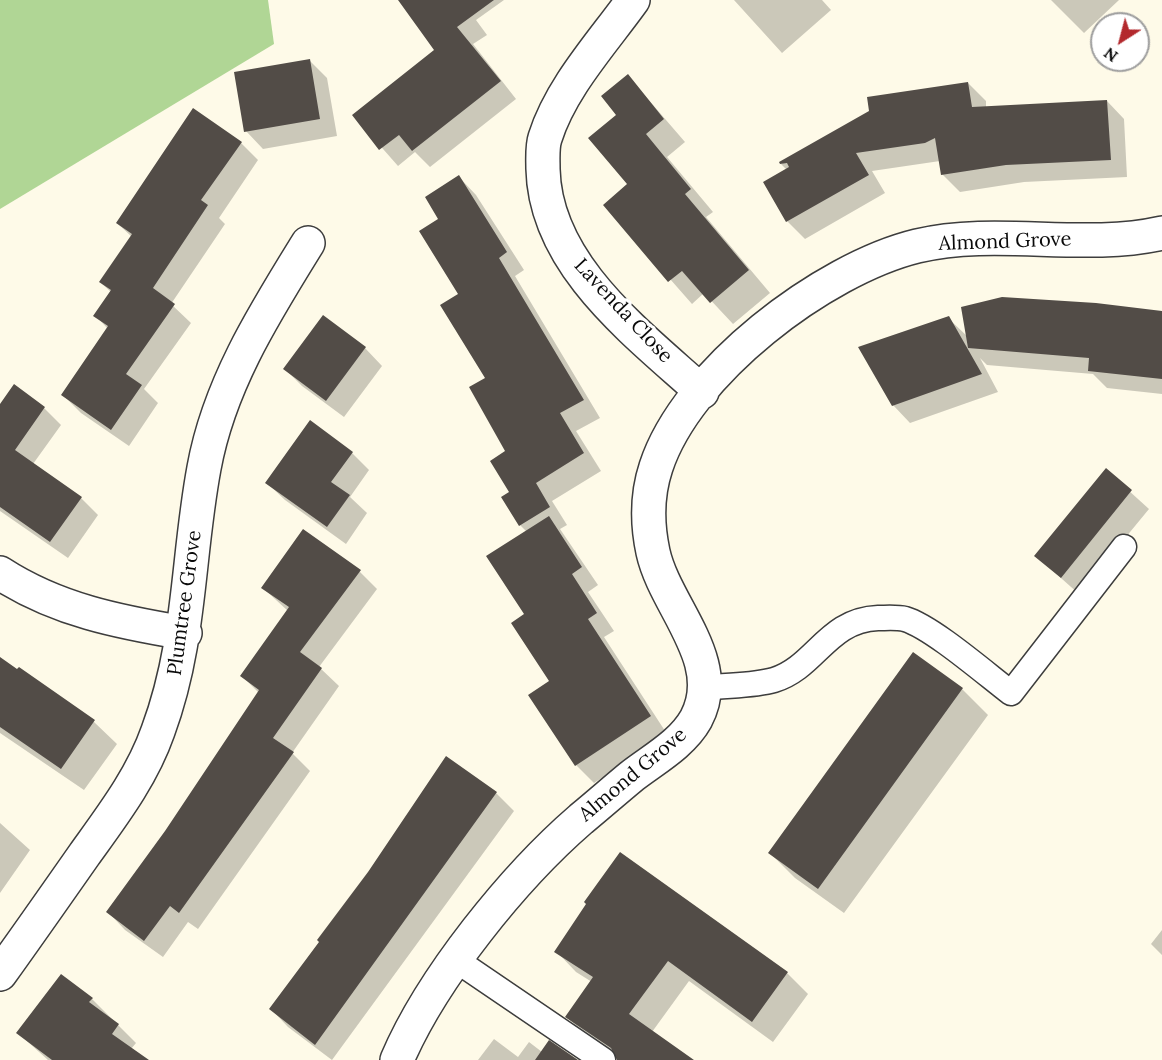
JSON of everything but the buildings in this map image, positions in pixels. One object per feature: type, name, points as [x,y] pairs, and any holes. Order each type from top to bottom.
[{"type":"street","name":"Lavenda Close","points":[[633,0],[573,83],[556,112],[544,139],[543,190],[550,219],[564,247],[585,277],[619,314],[702,392]]},
{"type":"street","name":"Almond Grove","points":[[397,1060],[418,1018],[456,960],[533,864],[578,822],[689,730],[698,715],[705,688],[700,654],[658,572],[649,526],[649,507],[650,488],[656,464],[684,414],[702,392],[752,338],[804,297],[881,257],[918,246],[960,240],[1111,239],[1162,233]]},
{"type":"street","name":"Plumtree Grove","points":[[0,974],[111,817],[147,759],[172,689],[185,633],[204,467],[216,421],[230,381],[247,345],[308,243]]},
{"type":"street","points":[[0,573],[37,594],[87,614],[185,633]]},
{"type":"lane","points":[[705,688],[774,680],[797,668],[829,637],[850,623],[883,618],[905,619],[924,629],[1011,693],[1124,547]]},
{"type":"lane","points":[[456,960],[603,1060]]},
{"type":"green space","points":[[0,0],[268,0],[274,44],[0,209]]}]
